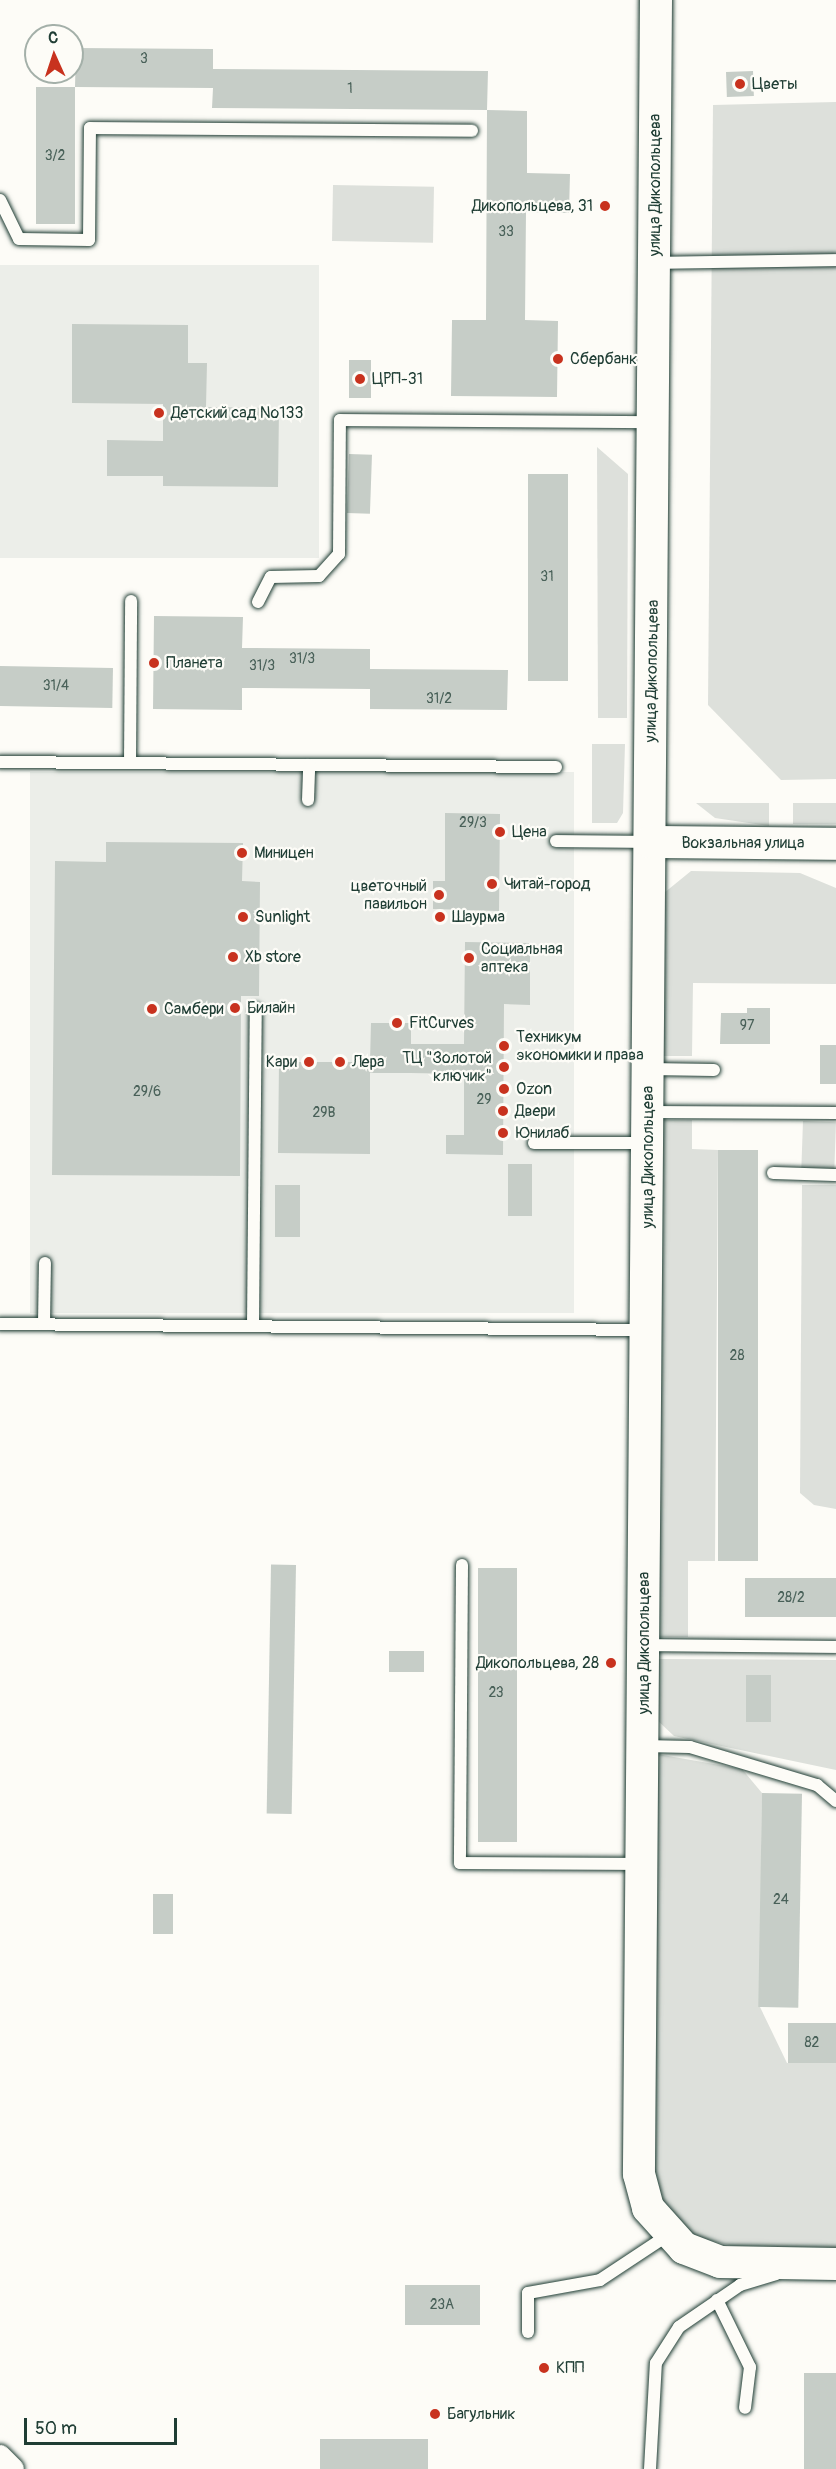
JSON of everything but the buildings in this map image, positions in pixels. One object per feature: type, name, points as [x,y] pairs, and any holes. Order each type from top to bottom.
[{"type":"street","name":"улица Дикопольцева","points":[[656,0],[639,2174],[648,2208],[668,2235]]},
{"type":"street","name":"Вокзальная улица","points":[[650,842],[836,844]]},
{"type":"street","points":[[668,2235],[720,2262],[824,2264]]},
{"type":"street","points":[[0,2456],[14,2469]]},
{"type":"lane","points":[[0,200],[19,239],[89,240],[90,128],[472,131]]},
{"type":"lane","points":[[655,263],[836,260]]},
{"type":"lane","points":[[258,602],[271,577],[319,576],[339,554],[340,420],[653,422]]},
{"type":"lane","points":[[130,763],[131,601]]},
{"type":"lane","points":[[0,762],[556,767]]},
{"type":"lane","points":[[308,800],[309,765]]},
{"type":"lane","points":[[556,841],[650,842]]},
{"type":"lane","points":[[253,1326],[256,1009]]},
{"type":"lane","points":[[648,1069],[714,1070]]},
{"type":"lane","points":[[648,1112],[836,1113]]},
{"type":"lane","points":[[534,1143],[648,1143]]},
{"type":"lane","points":[[773,1173],[836,1175]]},
{"type":"lane","points":[[44,1324],[45,1263]]},
{"type":"lane","points":[[0,1324],[646,1330]]},
{"type":"lane","points":[[462,1565],[460,1863],[642,1864]]},
{"type":"lane","points":[[644,1645],[836,1647]]},
{"type":"lane","points":[[643,1746],[690,1747],[817,1785],[836,1801]]},
{"type":"lane","points":[[528,2332],[528,2293],[600,2280],[668,2235]]},
{"type":"lane","points":[[650,2469],[656,2363],[679,2326],[740,2285],[824,2264]]},
{"type":"lane","points":[[717,2300],[750,2367],[745,2408]]},
{"type":"shaded area","points":[[836,102],[836,779],[781,780],[708,705],[713,105]]},
{"type":"shaded area","points":[[333,185],[434,187],[433,243],[332,241]]},
{"type":"shaded area","name":"Детский сад №133","points":[[0,265],[319,265],[319,558],[0,558]]},
{"type":"shaded area","points":[[597,447],[628,474],[627,718],[598,718]]},
{"type":"shaded area","points":[[592,744],[625,744],[623,813],[617,823],[592,823]]},
{"type":"shaded area","points":[[30,772],[574,772],[574,1313],[30,1313]]},
{"type":"shaded area","points":[[696,803],[769,803],[769,826],[715,818]]},
{"type":"shaded area","points":[[793,803],[836,803],[836,824],[793,824]]},
{"type":"shaded area","points":[[691,871],[800,873],[836,888],[836,984],[693,983],[692,1056],[663,1056],[664,893]]},
{"type":"shaded area","points":[[662,1120],[692,1120],[692,1149],[718,1150],[715,1561],[688,1561],[688,1637],[658,1637]]},
{"type":"shaded area","points":[[803,1121],[836,1122],[834,1169],[801,1168]]},
{"type":"shaded area","points":[[802,1185],[836,1185],[836,1509],[814,1505],[800,1493]]},
{"type":"shaded area","points":[[658,1659],[836,1660],[836,1770],[674,1736],[657,1720]]},
{"type":"shaded area","points":[[657,1754],[742,1769],[762,1793],[760,2007],[787,2063],[836,2063],[836,2254],[767,2254],[691,2236],[661,2202],[654,2174]]},
{"type":"place","name":"Цветы","points":[[740,84]]},
{"type":"place","name":"Дикопольцева, 31","points":[[605,206]]},
{"type":"place","name":"Сбербанк","points":[[558,359]]},
{"type":"place","name":"ЦРП-31","points":[[360,379]]},
{"type":"place","name":"Детский сад №133","points":[[159,413]]},
{"type":"place","name":"Планета","points":[[154,663]]},
{"type":"place","name":"Цена","points":[[500,832]]},
{"type":"place","name":"Миницен","points":[[242,853]]},
{"type":"place","name":"Читай-город","points":[[492,884]]},
{"type":"place","name":"цветочный павильон","points":[[439,895]]},
{"type":"place","name":"Sunlight","points":[[243,917]]},
{"type":"place","name":"Шаурма","points":[[440,917]]},
{"type":"place","name":"Xb store","points":[[233,957]]},
{"type":"place","name":"Социальная аптека","points":[[469,958]]},
{"type":"place","name":"Билайн","points":[[235,1008]]},
{"type":"place","name":"Самбери","points":[[152,1009]]},
{"type":"place","name":"FitCurves","points":[[397,1023]]},
{"type":"place","name":"Техникум экономики и права","points":[[504,1046]]},
{"type":"place","name":"Кари","points":[[309,1062]]},
{"type":"place","name":"Лера","points":[[340,1062]]},
{"type":"place","name":"ТЦ \"Золотой ключик\"","points":[[504,1067]]},
{"type":"place","name":"Ozon","points":[[504,1089]]},
{"type":"place","name":"Двери","points":[[503,1111]]},
{"type":"place","name":"Юнилаб","points":[[503,1133]]},
{"type":"place","name":"Дикопольцева, 28","points":[[611,1663]]},
{"type":"place","name":"КПП","points":[[544,2368]]},
{"type":"place","name":"Багульник","points":[[435,2414]]}]
